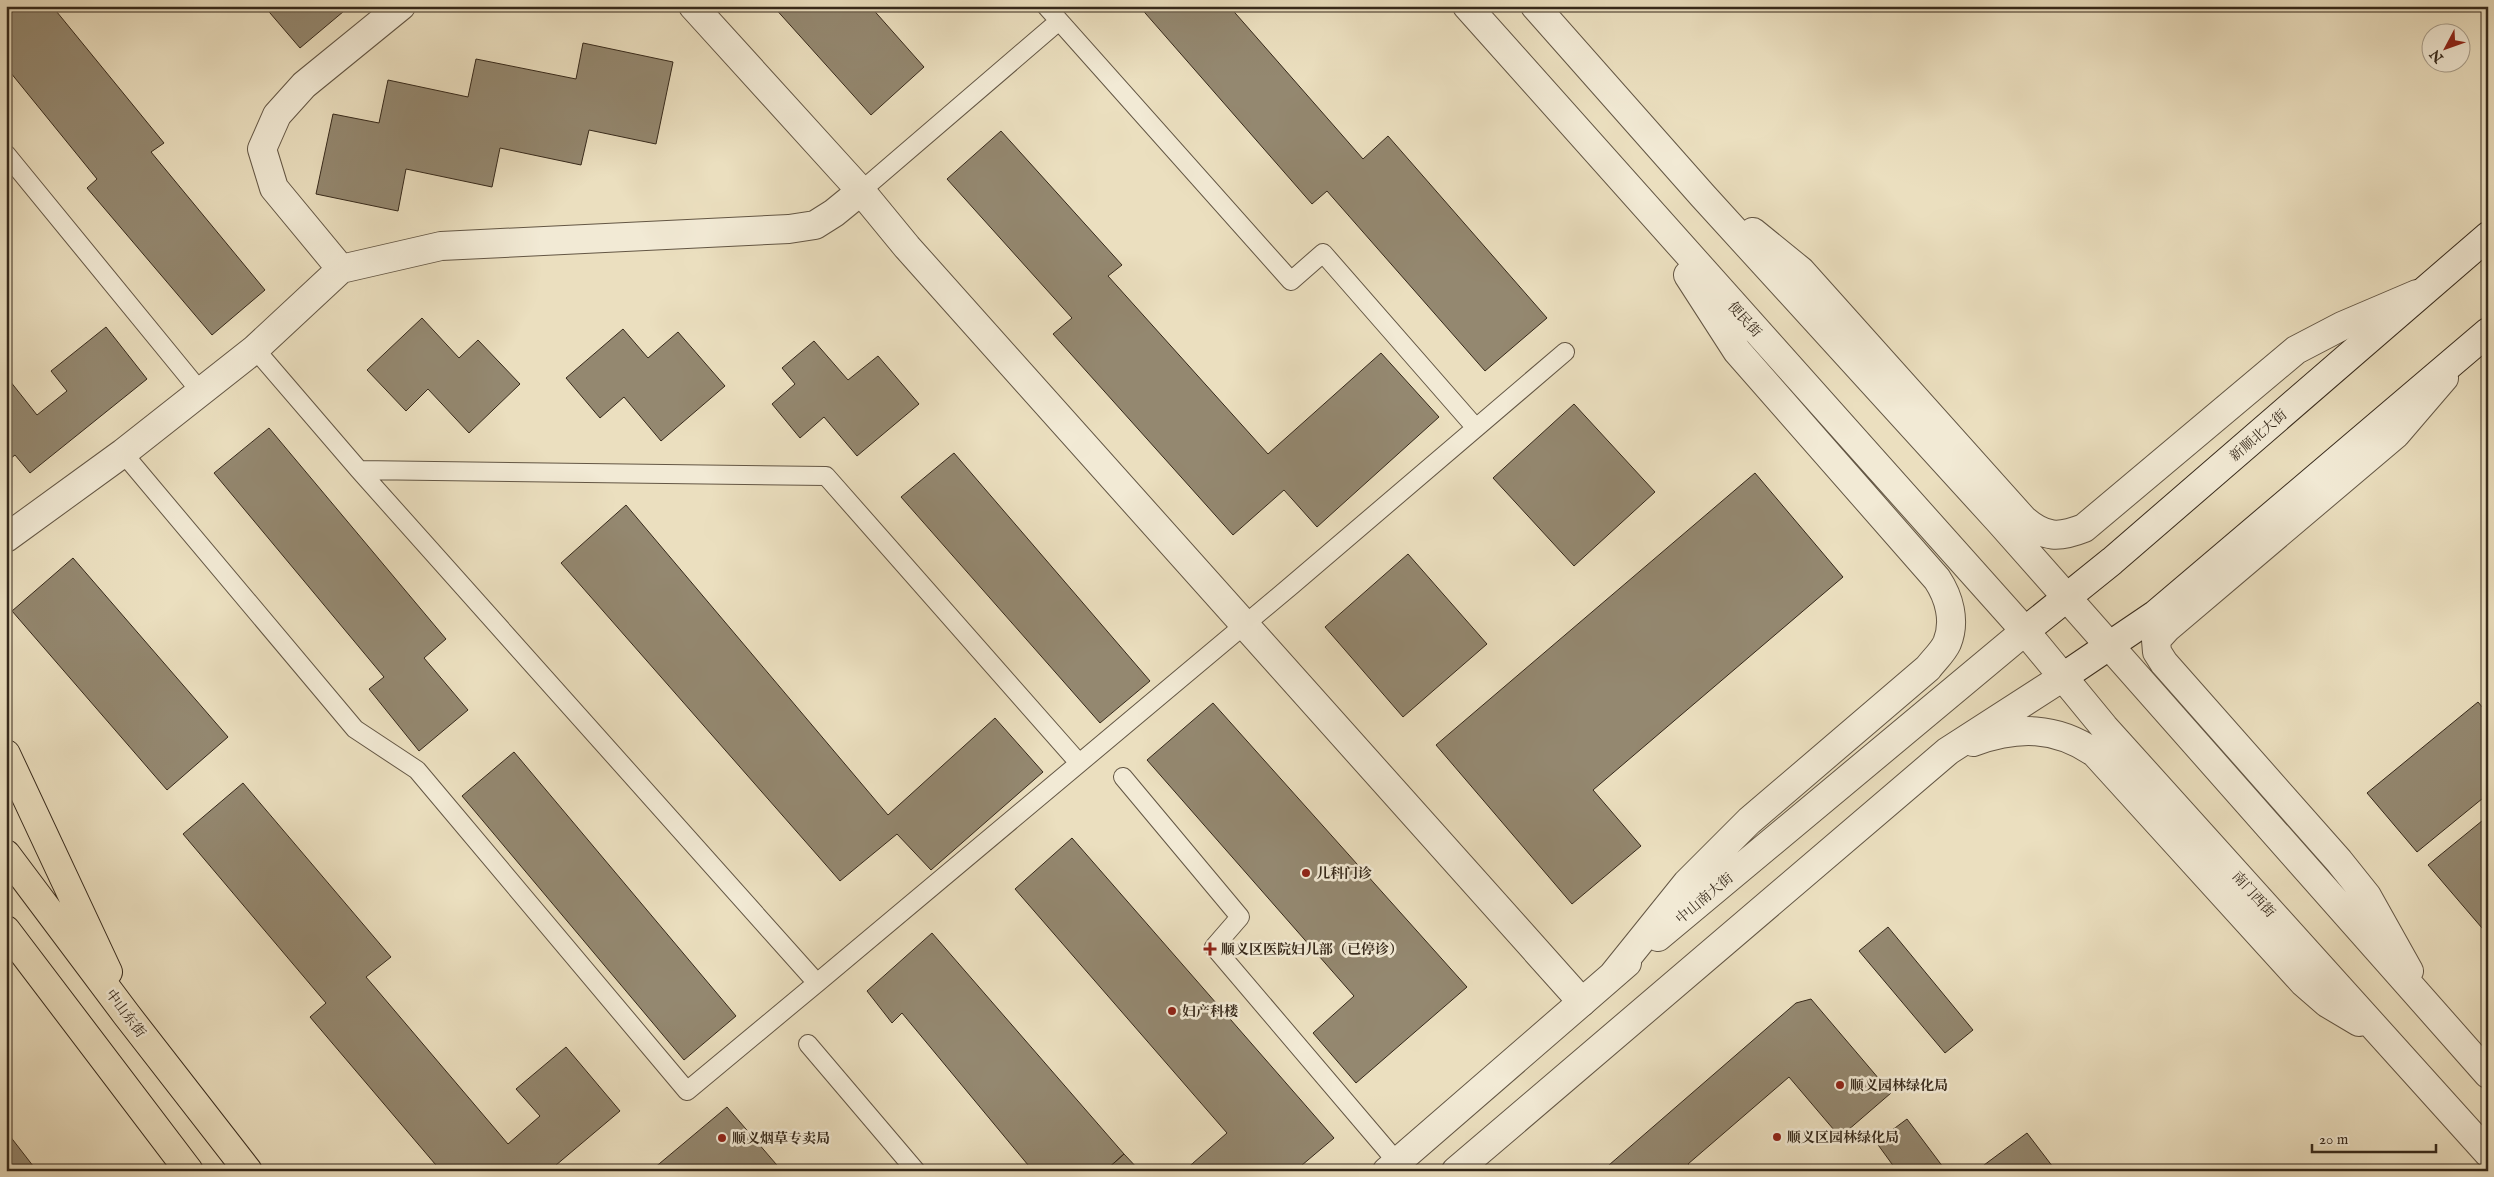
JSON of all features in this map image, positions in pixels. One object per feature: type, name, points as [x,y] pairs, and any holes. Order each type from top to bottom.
[{"type":"main road","points":[[6,754],[91,933],[126,1014]]},
{"type":"main road","name":"中山东街","points":[[6,854],[126,1014],[248,1171]]},
{"type":"main road","points":[[6,930],[189,1171]]},
{"type":"street","points":[[693,6],[1582,1002]]},
{"type":"street","name":"便民街","points":[[1467,6],[2025,631]]},
{"type":"street","points":[[1535,6],[1703,196],[2109,645],[2488,1074]]},
{"type":"street","points":[[341,269],[274,188],[262,149],[277,115],[304,85],[400,7]]},
{"type":"street","points":[[6,538],[123,453],[255,349],[341,269],[441,246],[789,229],[815,225],[861,192]]},
{"type":"street","points":[[1703,196],[1774,248],[1801,271],[2024,520],[2035,529],[2053,536],[2069,534],[2084,528],[2296,350],[2342,326],[2423,292]]},
{"type":"street","points":[[1613,975],[1687,883],[1736,834],[1928,668],[1946,644],[1950,632],[1951,613],[1946,592],[1937,579],[1737,351],[1644,206]]},
{"type":"street","name":"新顺北大街","points":[[2025,631],[2066,598],[2488,236]]},
{"type":"street","points":[[1456,1171],[1948,751],[2156,614],[2488,332]]},
{"type":"street","points":[[2425,1004],[2395,943],[2367,896],[2339,861],[2164,663],[2157,652],[2156,640],[2162,632],[2396,434],[2465,351]]},
{"type":"street","name":"南门西街","points":[[2025,631],[2104,727],[2488,1153]]},
{"type":"street","name":"中山南大街","points":[[1392,1166],[1613,975],[2025,631]]},
{"type":"street","points":[[1948,751],[1992,735],[2033,730],[2078,741],[2095,753],[2304,983],[2327,1003],[2381,1034]]},
{"type":"lane","points":[[1046,6],[1291,281],[1324,253],[1476,428]]},
{"type":"lane","points":[[861,192],[1059,20]]},
{"type":"lane","points":[[6,154],[200,391]]},
{"type":"lane","points":[[255,349],[359,470],[817,983]]},
{"type":"lane","points":[[123,453],[355,729],[417,770],[687,1091],[1245,625],[1565,352]]},
{"type":"lane","points":[[359,470],[826,476],[1080,763]]},
{"type":"lane","points":[[1123,778],[1240,917],[1214,947],[1392,1166]]},
{"type":"lane","points":[[808,1044],[916,1171]]},
{"type":"building","points":[[6,6],[52,6],[164,143],[151,152],[265,290],[212,335],[87,188],[97,179],[6,67]]},
{"type":"building","points":[[264,6],[350,6],[300,48]]},
{"type":"building","points":[[773,6],[870,6],[924,67],[871,115]]},
{"type":"building","points":[[1139,6],[1229,6],[1363,159],[1388,136],[1547,318],[1485,371],[1327,191],[1312,204]]},
{"type":"building","points":[[583,43],[673,62],[656,144],[589,130],[581,165],[500,148],[492,187],[406,169],[398,211],[316,194],[333,114],[379,123],[388,80],[468,97],[476,59],[576,79]]},
{"type":"building","points":[[1001,131],[1122,265],[1108,276],[1268,454],[1381,353],[1439,417],[1317,527],[1284,490],[1233,535],[1053,334],[1072,318],[947,179]]},
{"type":"building","points":[[422,318],[459,358],[478,340],[520,384],[469,433],[428,389],[406,411],[367,370]]},
{"type":"building","points":[[106,327],[147,379],[30,473],[15,455],[6,462],[6,376],[37,415],[67,391],[51,371]]},
{"type":"building","points":[[623,329],[648,358],[678,332],[725,386],[661,441],[624,397],[600,418],[566,378]]},
{"type":"building","points":[[814,341],[848,380],[878,356],[919,404],[857,456],[824,417],[800,438],[772,404],[795,384],[782,368]]},
{"type":"building","points":[[1574,404],[1655,492],[1574,566],[1493,478]]},
{"type":"building","points":[[269,428],[446,639],[424,658],[468,710],[419,751],[369,689],[384,677],[214,473]]},
{"type":"building","points":[[954,453],[1150,681],[1100,723],[901,497]]},
{"type":"building","points":[[1755,473],[1843,577],[1593,790],[1641,846],[1572,904],[1436,745]]},
{"type":"building","points":[[626,505],[888,815],[995,718],[1043,772],[931,870],[897,834],[840,881],[561,563]]},
{"type":"building","points":[[1408,554],[1487,644],[1403,717],[1325,627]]},
{"type":"building","points":[[73,558],[228,737],[167,790],[12,611]]},
{"type":"building","points":[[2478,702],[2488,714],[2488,794],[2417,852],[2367,793]]},
{"type":"building","name":"儿科门诊","points":[[1213,703],[1467,987],[1356,1083],[1313,1033],[1354,996],[1147,760]]},
{"type":"building","points":[[514,752],[736,1016],[684,1060],[462,796]]},
{"type":"building","points":[[243,783],[391,957],[366,977],[508,1144],[540,1116],[516,1089],[566,1047],[620,1111],[549,1171],[441,1171],[310,1017],[326,1003],[183,834]]},
{"type":"building","points":[[2488,816],[2488,935],[2428,865]]},
{"type":"building","name":"妇产科楼","points":[[1072,838],[1334,1138],[1295,1171],[1184,1171],[1227,1133],[1015,889]]},
{"type":"building","points":[[1888,927],[1973,1030],[1945,1053],[1859,951]]},
{"type":"building","points":[[932,933],[1124,1154],[1105,1171],[1033,1171],[902,1013],[892,1023],[867,991]]},
{"type":"building","name":"顺义园林绿化局","points":[[1811,999],[1891,1093],[1840,1137],[1789,1077],[1688,1164],[1694,1171],[1608,1171],[1609,1165],[1796,1003]]},
{"type":"building","name":"顺义烟草专卖局","points":[[727,1107],[782,1171],[653,1169]]},
{"type":"building","points":[[1907,1119],[1946,1171],[1897,1171],[1876,1142]]},
{"type":"building","points":[[6,1131],[37,1171],[6,1171]]},
{"type":"building","points":[[2027,1133],[2053,1167],[2049,1171],[1976,1171]]},
{"type":"building","points":[[1124,1154],[1140,1171],[1105,1171]]},
{"type":"place","name":"儿科门诊","points":[[1306,873]]},
{"type":"place","name":"顺义区医院妇儿部（已停诊）","points":[[1210,949]]},
{"type":"place","name":"妇产科楼","points":[[1172,1011]]},
{"type":"place","name":"顺义园林绿化局","points":[[1840,1085]]},
{"type":"place","name":"顺义区园林绿化局","points":[[1777,1137]]},
{"type":"place","name":"顺义烟草专卖局","points":[[722,1138]]}]
